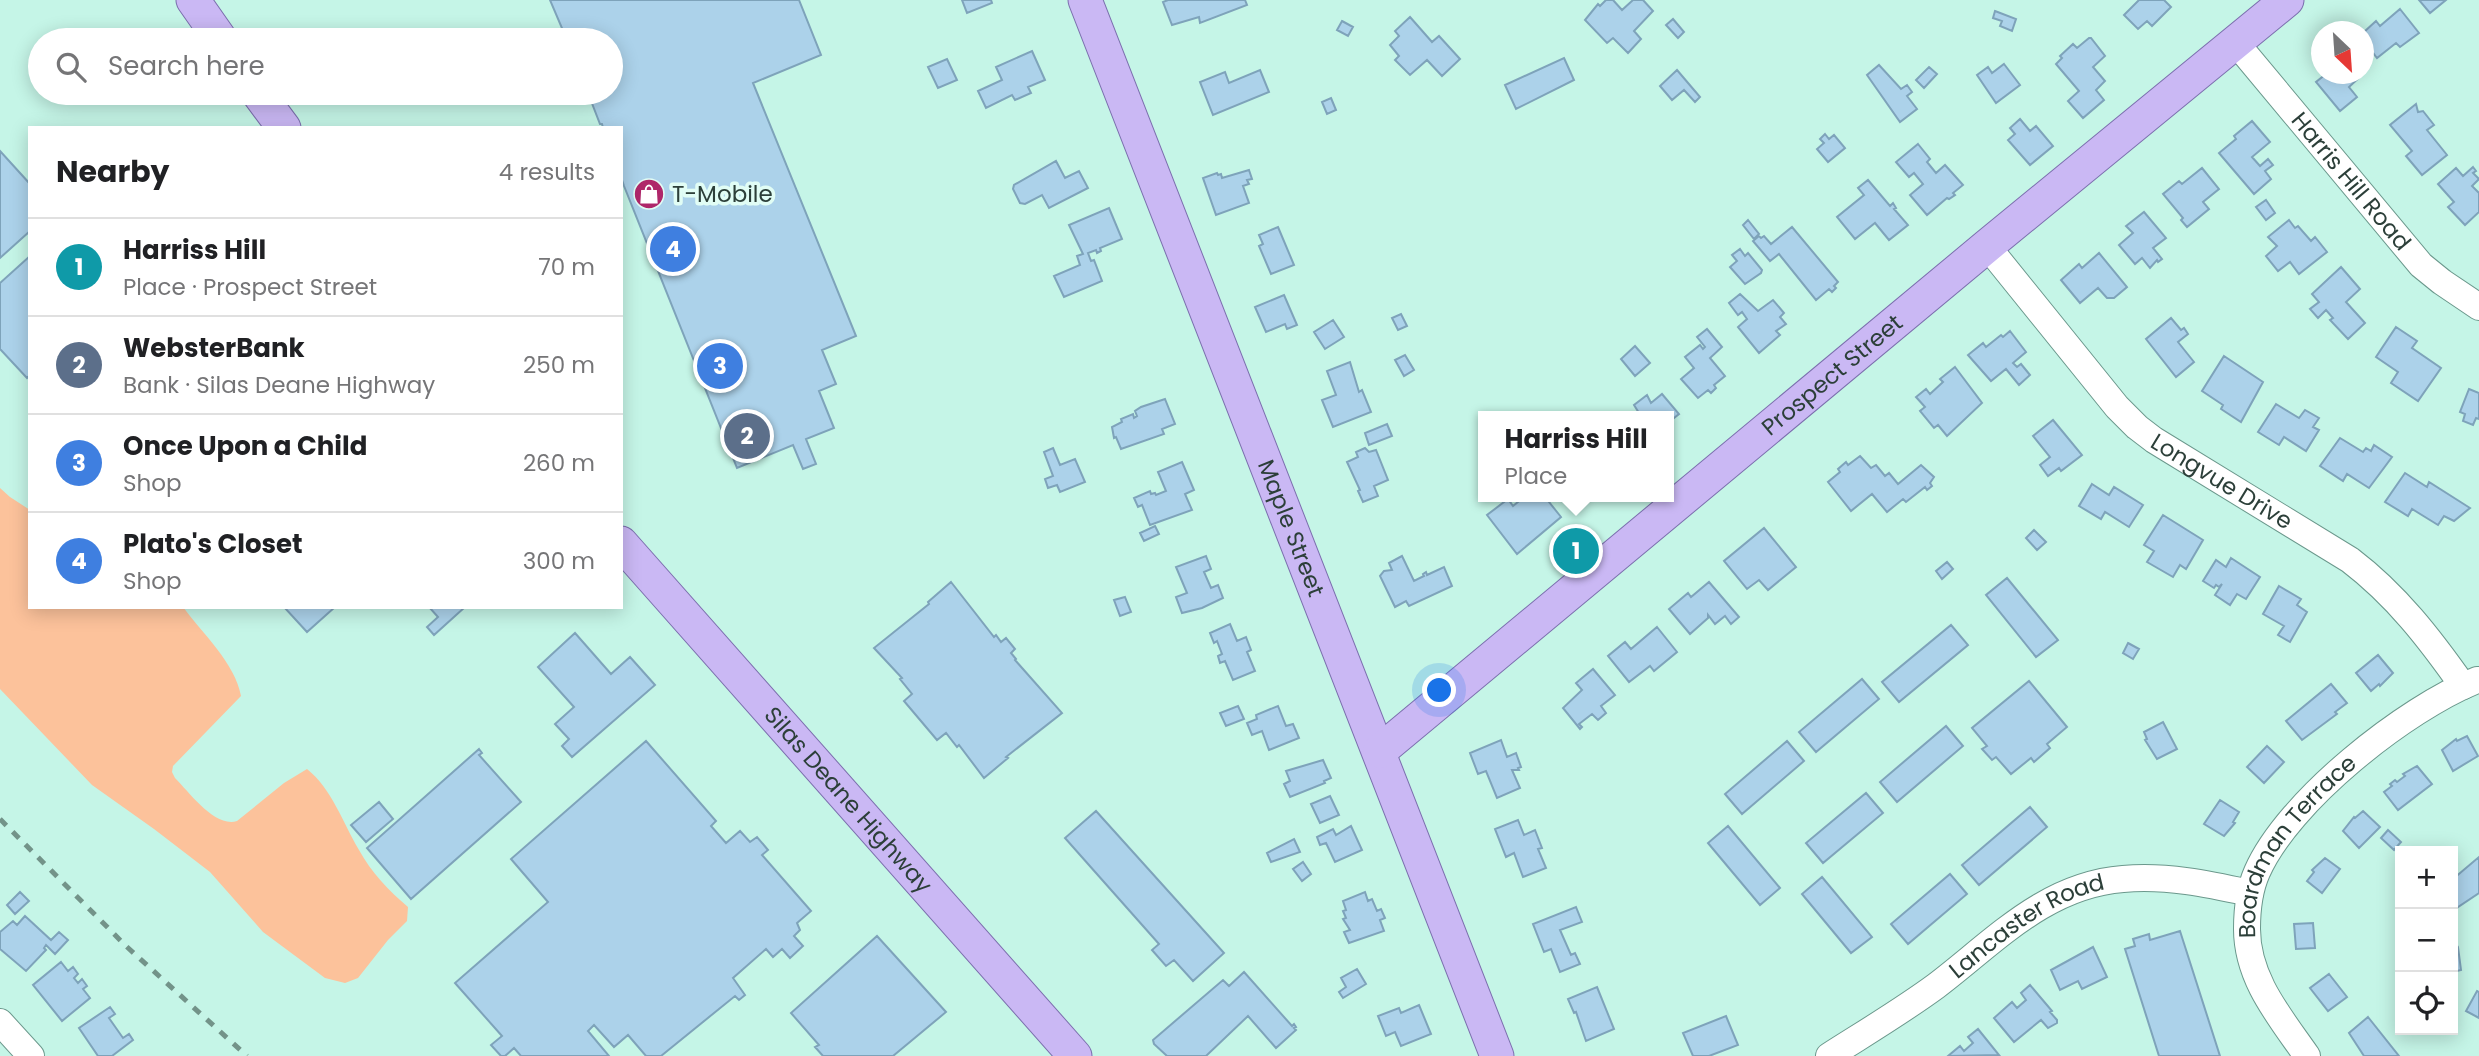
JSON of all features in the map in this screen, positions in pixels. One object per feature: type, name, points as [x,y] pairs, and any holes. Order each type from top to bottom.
[{"type":"main road","points":[[193,0],[213,28]]},
{"type":"main road","name":"Maple Street","points":[[1085,0],[1497,1056]]},
{"type":"main road","name":"Prospect Street","points":[[1380,751],[2287,0]]},
{"type":"main road","points":[[267,105],[283,126]]},
{"type":"main road","name":"Silas Deane Highway","points":[[623,545],[1075,1056]]},
{"type":"street","name":"Harris Hill Road","points":[[2235,43],[2421,265],[2479,307]]},
{"type":"street","name":"Longvue Drive","points":[[1987,246],[2117,407],[2137,427],[2350,560],[2372,577],[2471,682]]},
{"type":"street","name":"Boardman Terrace","points":[[2307,1056],[2267,999],[2250,954],[2247,930],[2250,893],[2268,850],[2305,805],[2351,761],[2436,700],[2471,682]]},
{"type":"street","name":"Lancaster Road","points":[[1829,1056],[1933,988],[2022,916],[2077,889],[2122,879],[2149,877],[2202,883],[2250,893]]},
{"type":"street","points":[[0,1022],[31,1056]]},
{"type":"shaded area","points":[[0,488],[28,509],[28,609],[185,609],[225,660],[238,684],[241,696],[173,766],[172,772],[203,808],[220,819],[237,821],[284,783],[307,769],[323,786],[369,866],[387,888],[408,907],[407,921],[358,978],[345,983],[325,978],[263,932],[210,872],[92,785],[0,689]]},
{"type":"building","points":[[550,0],[799,0],[821,55],[753,83],[856,336],[822,350],[836,384],[819,391],[834,428],[806,439],[816,464],[803,469],[793,445],[737,468],[623,183],[623,126],[602,126],[593,105],[623,105],[623,28],[562,28]]},
{"type":"building","points":[[962,0],[991,0],[992,3],[967,13]]},
{"type":"building","points":[[1245,0],[1247,5],[1200,23],[1199,17],[1172,25],[1163,2]]},
{"type":"building","points":[[1606,0],[1613,0],[1622,10],[1633,0],[1643,0],[1653,11],[1634,31],[1641,39],[1628,53],[1613,38],[1607,43],[1585,20],[1598,4],[1600,6]]},
{"type":"building","points":[[2139,0],[2164,0],[2171,7],[2152,26],[2147,21],[2138,29],[2124,15]]},
{"type":"building","points":[[2419,0],[2446,0],[2430,13]]},
{"type":"building","points":[[2400,9],[2419,33],[2400,47],[2396,43],[2377,58],[2374,54],[2374,23],[2376,21],[2380,26]]},
{"type":"building","points":[[1995,11],[2016,19],[2012,31],[2000,26],[2002,21],[1993,18]]},
{"type":"building","points":[[1410,17],[1432,42],[1439,36],[1460,59],[1442,76],[1427,60],[1410,75],[1395,60],[1399,56],[1390,45],[1399,36],[1395,31]]},
{"type":"building","points":[[1673,19],[1684,32],[1678,38],[1666,25]]},
{"type":"building","points":[[1342,21],[1353,27],[1348,36],[1337,30]]},
{"type":"building","points":[[2089,38],[2105,56],[2093,67],[2105,81],[2096,90],[2104,100],[2083,118],[2068,101],[2079,91],[2056,64],[2062,58],[2060,56],[2073,44],[2077,48]]},
{"type":"building","points":[[1032,51],[1045,80],[1028,87],[1031,93],[1015,100],[1012,95],[986,108],[978,91],[1002,80],[996,67]]},
{"type":"building","points":[[1564,58],[1574,80],[1516,109],[1505,85]]},
{"type":"building","points":[[947,59],[957,80],[938,88],[928,67]]},
{"type":"building","points":[[2004,64],[2020,85],[1996,103],[1977,75],[1988,67],[1992,73]]},
{"type":"building","points":[[1879,65],[1901,89],[1907,85],[1912,92],[1907,96],[1917,109],[1900,122],[1867,75]]},
{"type":"building","points":[[1929,67],[1937,74],[1924,88],[1916,80]]},
{"type":"building","points":[[1260,70],[1269,92],[1213,115],[1200,82],[1225,72],[1229,83]]},
{"type":"building","points":[[1677,70],[1700,97],[1695,102],[1684,90],[1672,100],[1660,86]]},
{"type":"building","points":[[2318,84],[2352,84],[2349,87],[2357,97],[2340,111]]},
{"type":"building","points":[[1331,98],[1336,110],[1327,114],[1322,102]]},
{"type":"building","points":[[2416,104],[2418,112],[2423,111],[2434,125],[2427,130],[2447,155],[2422,175],[2406,156],[2412,151],[2390,125]]},
{"type":"building","points":[[2020,119],[2030,131],[2036,126],[2053,146],[2030,165],[2008,140],[2015,134],[2010,128]]},
{"type":"building","points":[[2252,121],[2270,142],[2252,157],[2260,166],[2268,159],[2273,165],[2265,171],[2271,179],[2254,194],[2219,153]]},
{"type":"building","points":[[1825,134],[1829,139],[1834,135],[1845,148],[1828,162],[1817,149],[1824,143],[1820,139]]},
{"type":"building","points":[[1918,144],[1930,159],[1927,162],[1936,173],[1945,165],[1963,185],[1953,193],[1955,195],[1947,198],[1927,215],[1910,195],[1923,184],[1914,173],[1909,177],[1896,162]]},
{"type":"building","points":[[0,151],[28,182],[28,233],[0,258]]},
{"type":"building","points":[[1056,161],[1065,178],[1079,171],[1088,188],[1049,208],[1042,195],[1025,204],[1020,203],[1013,189],[1014,185]]},
{"type":"building","points":[[2473,167],[2476,171],[2473,173],[2479,179],[2472,186],[2479,193],[2479,212],[2465,225],[2448,207],[2454,202],[2438,184],[2456,168],[2463,176]]},
{"type":"building","points":[[2202,168],[2219,189],[2203,202],[2209,209],[2187,227],[2163,194],[2179,181],[2182,184]]},
{"type":"building","points":[[1249,170],[1252,179],[1247,180],[1249,184],[1243,186],[1249,203],[1216,215],[1203,178],[1217,173],[1221,174],[1222,178]]},
{"type":"building","points":[[1868,180],[1890,206],[1893,203],[1896,208],[1894,209],[1908,225],[1889,240],[1875,223],[1855,239],[1837,217],[1864,195],[1858,188]]},
{"type":"building","points":[[2266,200],[2275,213],[2266,220],[2256,207]]},
{"type":"building","points":[[1109,208],[1122,239],[1100,248],[1101,251],[1097,253],[1096,250],[1088,253],[1091,261],[1094,260],[1102,281],[1064,297],[1054,276],[1080,265],[1077,256],[1083,254],[1069,225]]},
{"type":"building","points":[[2144,212],[2166,238],[2153,248],[2162,259],[2158,262],[2157,260],[2150,268],[2142,258],[2135,264],[2119,245],[2133,233],[2126,226]]},
{"type":"building","points":[[1748,220],[1759,234],[1754,239],[1743,225]]},
{"type":"building","points":[[2289,220],[2311,241],[2315,237],[2327,252],[2299,274],[2290,262],[2278,271],[2266,256],[2277,246],[2268,237]]},
{"type":"building","points":[[1278,227],[1294,265],[1271,274],[1259,246],[1263,244],[1259,235]]},
{"type":"building","points":[[1792,227],[1838,282],[1832,292],[1829,289],[1816,300],[1779,254],[1770,261],[1753,241],[1764,236],[1771,244]]},
{"type":"building","points":[[1740,249],[1745,256],[1748,253],[1762,270],[1745,284],[1730,267],[1737,261],[1732,255]]},
{"type":"building","points":[[2099,253],[2127,287],[2114,298],[2107,298],[2098,288],[2080,303],[2061,280],[2079,264],[2082,268]]},
{"type":"building","points":[[28,258],[27,378],[0,349],[0,283]]},
{"type":"building","points":[[2341,267],[2360,289],[2346,302],[2365,323],[2348,339],[2330,320],[2333,318],[2326,310],[2318,318],[2310,309],[2319,302],[2312,294]]},
{"type":"building","points":[[1740,294],[1758,311],[1773,300],[1784,313],[1780,317],[1786,324],[1776,331],[1780,335],[1759,353],[1738,327],[1747,319],[1742,312],[1738,315],[1729,303]]},
{"type":"building","points":[[1284,295],[1297,325],[1287,329],[1285,324],[1266,332],[1255,307]]},
{"type":"building","points":[[1401,314],[1407,326],[1398,330],[1392,318]]},
{"type":"building","points":[[2171,318],[2188,334],[2178,342],[2194,362],[2176,377],[2146,339]]},
{"type":"building","points":[[1333,320],[1344,337],[1325,349],[1314,332]]},
{"type":"building","points":[[2396,327],[2417,341],[2412,348],[2441,368],[2418,401],[2391,383],[2398,372],[2376,357]]},
{"type":"building","points":[[1707,329],[1722,347],[1710,358],[1725,376],[1714,385],[1716,388],[1711,393],[1708,390],[1698,398],[1681,379],[1694,368],[1685,357],[1700,345],[1703,349],[1705,347],[1697,337]]},
{"type":"building","points":[[2010,331],[2026,352],[2013,363],[2017,367],[2021,364],[2030,375],[2019,385],[2006,369],[1991,381],[1968,355],[1983,343],[1986,347]]},
{"type":"building","points":[[1635,346],[1650,363],[1635,376],[1621,359]]},
{"type":"building","points":[[1405,355],[1414,370],[1404,376],[1395,360]]},
{"type":"building","points":[[2224,356],[2263,382],[2241,422],[2221,409],[2223,405],[2202,391]]},
{"type":"building","points":[[1350,362],[1359,392],[1362,390],[1371,412],[1333,427],[1322,400],[1336,395],[1327,371]]},
{"type":"building","points":[[1955,367],[1982,403],[1947,436],[1938,425],[1934,428],[1920,411],[1925,407],[1916,397],[1926,389],[1930,394],[1943,382],[1940,379]]},
{"type":"building","points":[[2469,389],[2479,393],[2479,419],[2476,418],[2473,425],[2463,421],[2465,414],[2460,412]]},
{"type":"building","points":[[1662,394],[1679,414],[1674,418],[1674,411],[1638,411],[1634,405],[1647,395],[1651,403]]},
{"type":"building","points":[[1165,399],[1175,424],[1162,429],[1164,434],[1121,449],[1116,437],[1114,438],[1112,427],[1122,422],[1121,419],[1133,414],[1134,418],[1137,416],[1135,411],[1141,407]]},
{"type":"building","points":[[2276,404],[2299,418],[2305,410],[2319,418],[2313,427],[2319,430],[2306,451],[2284,437],[2279,445],[2258,432]]},
{"type":"building","points":[[2053,420],[2082,455],[2061,471],[2059,468],[2048,476],[2040,465],[2050,457],[2033,436]]},
{"type":"building","points":[[1387,424],[1392,436],[1369,445],[1365,433]]},
{"type":"building","points":[[2340,438],[2363,452],[2366,448],[2371,451],[2374,445],[2392,457],[2369,488],[2347,474],[2343,481],[2320,466]]},
{"type":"building","points":[[1053,448],[1060,465],[1075,459],[1085,482],[1060,492],[1057,485],[1048,488],[1045,479],[1053,476],[1044,452]]},
{"type":"building","points":[[1365,448],[1369,452],[1376,450],[1388,480],[1374,486],[1378,496],[1363,502],[1347,462],[1358,457],[1356,452]]},
{"type":"building","points":[[1860,456],[1871,468],[1876,465],[1885,476],[1889,473],[1898,484],[1921,465],[1934,477],[1930,483],[1932,486],[1927,490],[1925,487],[1906,502],[1903,499],[1887,512],[1872,494],[1851,511],[1828,482],[1840,472],[1838,469],[1846,462],[1848,465]]},
{"type":"building","points":[[1182,462],[1194,490],[1185,494],[1192,510],[1150,525],[1142,505],[1138,507],[1134,498],[1150,491],[1156,495],[1166,491],[1158,472]]},
{"type":"building","points":[[2405,473],[2427,487],[2429,482],[2470,508],[2454,521],[2444,516],[2438,525],[2412,509],[2408,516],[2385,502]]},
{"type":"building","points":[[2092,484],[2109,495],[2114,487],[2143,505],[2129,527],[2105,512],[2101,519],[2079,506]]},
{"type":"building","points":[[1504,502],[1510,502],[1513,506],[1518,502],[1549,502],[1561,517],[1517,554],[1487,515]]},
{"type":"building","points":[[2163,515],[2203,540],[2186,569],[2180,565],[2173,577],[2147,562],[2154,551],[2144,545]]},
{"type":"building","points":[[1155,526],[1159,534],[1144,541],[1140,533]]},
{"type":"building","points":[[1764,528],[1796,567],[1768,590],[1759,580],[1747,589],[1724,561]]},
{"type":"building","points":[[2034,530],[2046,542],[2037,550],[2026,538]]},
{"type":"building","points":[[1206,556],[1211,569],[1204,572],[1211,588],[1218,585],[1223,598],[1202,608],[1182,613],[1176,597],[1187,593],[1176,567]]},
{"type":"building","points":[[1402,556],[1414,581],[1426,572],[1427,575],[1444,567],[1452,586],[1409,606],[1406,601],[1395,607],[1380,576],[1384,571],[1392,570],[1389,563]]},
{"type":"building","points":[[2231,558],[2260,577],[2246,599],[2237,594],[2230,605],[2215,595],[2222,584],[2214,588],[2203,581],[2216,560],[2226,567]]},
{"type":"building","points":[[1947,562],[1953,569],[1942,579],[1936,571]]},
{"type":"building","points":[[2007,578],[2058,640],[2036,657],[1986,595]]},
{"type":"building","points":[[951,582],[994,637],[996,635],[1001,642],[1006,638],[1015,649],[1011,653],[1015,660],[1062,713],[984,778],[959,745],[957,747],[946,733],[937,740],[904,701],[912,694],[900,679],[902,678],[874,648],[929,604],[928,602]]},
{"type":"building","points":[[1709,582],[1739,617],[1731,624],[1725,616],[1715,624],[1708,615],[1690,634],[1669,609],[1688,593],[1691,597]]},
{"type":"building","points":[[2279,586],[2301,599],[2297,605],[2307,612],[2290,642],[2278,635],[2284,626],[2263,614]]},
{"type":"building","points":[[1125,597],[1131,612],[1120,616],[1114,600]]},
{"type":"building","points":[[286,609],[333,609],[307,632]]},
{"type":"building","points":[[431,609],[463,609],[434,635],[427,627],[438,617]]},
{"type":"building","points":[[1230,624],[1237,641],[1246,637],[1251,650],[1247,652],[1255,671],[1233,680],[1225,661],[1220,663],[1218,656],[1222,654],[1217,641],[1214,643],[1210,633]]},
{"type":"building","points":[[1951,625],[1968,645],[1899,702],[1882,682]]},
{"type":"building","points":[[1657,627],[1677,652],[1654,671],[1650,666],[1629,682],[1608,656],[1625,642],[1631,649]]},
{"type":"building","points":[[575,633],[611,674],[630,657],[655,685],[572,757],[562,746],[569,739],[555,724],[574,707],[538,667]]},
{"type":"building","points":[[2128,643],[2139,649],[2133,659],[2123,653]]},
{"type":"building","points":[[2378,655],[2393,673],[2371,691],[2356,673]]},
{"type":"building","points":[[1593,669],[1615,695],[1601,706],[1606,713],[1598,720],[1592,714],[1579,724],[1582,727],[1580,729],[1563,708],[1582,690],[1576,683]]},
{"type":"building","points":[[1862,679],[1879,699],[1816,752],[1799,732]]},
{"type":"building","points":[[2029,681],[2067,727],[2047,744],[2050,748],[2034,762],[2031,758],[2011,774],[1996,757],[1992,760],[1982,749],[1987,746],[1972,728]]},
{"type":"building","points":[[2331,684],[2347,703],[2335,712],[2337,714],[2302,740],[2286,721]]},
{"type":"building","points":[[1238,706],[1244,719],[1226,726],[1220,713]]},
{"type":"building","points":[[1278,706],[1286,726],[1293,724],[1299,738],[1269,750],[1262,731],[1252,735],[1247,723],[1257,719],[1256,715]]},
{"type":"building","points":[[2163,722],[2177,749],[2157,759],[2145,740],[2147,739],[2144,732]]},
{"type":"building","points":[[1946,726],[1963,746],[1897,802],[1880,782]]},
{"type":"building","points":[[2467,736],[2478,756],[2453,771],[2442,750],[2456,739],[2457,741]]},
{"type":"building","points":[[1501,740],[1507,757],[1516,753],[1521,767],[1519,770],[1512,770],[1520,788],[1497,798],[1486,771],[1478,774],[1470,753]]},
{"type":"building","points":[[646,741],[716,821],[711,826],[726,843],[740,831],[750,842],[757,837],[768,850],[762,855],[811,911],[797,923],[800,930],[794,936],[803,946],[790,958],[782,949],[773,957],[766,949],[733,978],[745,995],[739,1000],[735,996],[661,1056],[646,1056],[628,1035],[614,1047],[594,1025],[588,1031],[609,1056],[521,1056],[514,1048],[501,1056],[491,1045],[502,1036],[455,983],[548,902],[511,859]]},
{"type":"building","points":[[1787,741],[1804,761],[1742,814],[1725,794]]},
{"type":"building","points":[[2267,746],[2284,762],[2264,783],[2247,767]]},
{"type":"building","points":[[479,749],[482,753],[479,755],[521,802],[411,899],[367,848]]},
{"type":"building","points":[[1323,760],[1331,778],[1290,797],[1284,784],[1290,781],[1286,771]]},
{"type":"building","points":[[2417,766],[2432,784],[2398,810],[2384,792],[2395,780],[2397,782],[2405,776],[2403,774]]},
{"type":"building","points":[[1866,793],[1883,813],[1823,863],[1806,843]]},
{"type":"building","points":[[1330,796],[1339,815],[1320,823],[1311,804]]},
{"type":"building","points":[[2220,800],[2239,812],[2233,822],[2235,823],[2224,836],[2204,824]]},
{"type":"building","points":[[379,802],[393,819],[366,842],[351,825]]},
{"type":"building","points":[[2030,807],[2047,827],[1979,885],[1962,865]]},
{"type":"building","points":[[1096,811],[1224,953],[1193,981],[1174,960],[1166,966],[1152,950],[1159,944],[1065,838]]},
{"type":"building","points":[[2363,811],[2380,827],[2359,848],[2343,831],[2354,817]]},
{"type":"building","points":[[1518,820],[1524,835],[1535,830],[1542,848],[1538,849],[1546,868],[1523,877],[1514,853],[1506,857],[1495,829]]},
{"type":"building","points":[[1351,826],[1362,850],[1335,862],[1326,843],[1320,845],[1317,837],[1333,829],[1336,835]]},
{"type":"building","points":[[1728,826],[1780,888],[1760,905],[1708,843]]},
{"type":"building","points":[[2388,830],[2401,842],[2394,850],[2381,838]]},
{"type":"building","points":[[1294,839],[1300,852],[1271,862],[1267,853]]},
{"type":"building","points":[[2479,857],[2479,893],[2458,907],[2458,875]]},
{"type":"building","points":[[2325,858],[2340,869],[2322,893],[2307,881],[2314,872],[2312,870]]},
{"type":"building","points":[[1303,862],[1311,874],[1302,881],[1293,869]]},
{"type":"building","points":[[1950,874],[1967,894],[1908,944],[1891,924]]},
{"type":"building","points":[[1822,877],[1872,937],[1851,953],[1802,894]]},
{"type":"building","points":[[20,892],[29,901],[15,914],[7,905]]},
{"type":"building","points":[[1365,892],[1368,901],[1372,899],[1377,911],[1381,909],[1385,918],[1380,920],[1384,931],[1349,943],[1344,932],[1350,930],[1343,919],[1346,918],[1343,911],[1346,910],[1343,901]]},
{"type":"building","points":[[1576,907],[1582,922],[1560,930],[1571,955],[1575,953],[1580,964],[1560,972],[1551,949],[1544,952],[1533,924]]},
{"type":"building","points":[[25,916],[51,940],[59,932],[68,940],[55,954],[46,945],[46,950],[26,971],[0,949],[0,932],[13,921],[17,925]]},
{"type":"building","points":[[2313,923],[2315,948],[2296,949],[2294,924]]},
{"type":"building","points":[[2180,931],[2220,1056],[2159,1056],[2125,949],[2135,946],[2133,939],[2149,934],[2150,940]]},
{"type":"building","points":[[877,936],[946,1012],[893,1056],[823,1056],[815,1047],[819,1045],[791,1013]]},
{"type":"building","points":[[2093,947],[2107,977],[2082,989],[2078,981],[2060,990],[2051,970]]},
{"type":"building","points":[[2458,947],[2461,970],[2458,971]]},
{"type":"building","points":[[61,962],[68,971],[73,967],[78,974],[74,978],[78,983],[82,979],[87,986],[83,989],[90,998],[62,1021],[33,985]]},
{"type":"building","points":[[1357,969],[1366,984],[1343,998],[1339,992],[1346,987],[1341,978]]},
{"type":"building","points":[[1244,972],[1292,1026],[1294,1024],[1296,1027],[1276,1048],[1248,1016],[1206,1056],[1167,1056],[1154,1044],[1153,1040],[1223,980],[1229,986]]},
{"type":"building","points":[[2329,974],[2347,997],[2328,1011],[2310,988]]},
{"type":"building","points":[[2030,985],[2052,1011],[2050,1012],[2057,1023],[2048,1028],[2041,1020],[2014,1042],[1994,1018],[2012,1002],[2017,1008],[2026,1000],[2021,993]]},
{"type":"building","points":[[1597,987],[1614,1029],[1586,1041],[1576,1012],[1574,1013],[1568,999]]},
{"type":"building","points":[[2477,991],[2479,992],[2479,1018],[2466,1011]]},
{"type":"building","points":[[1419,1005],[1431,1034],[1401,1046],[1395,1032],[1386,1036],[1378,1016],[1399,1008],[1401,1013]]},
{"type":"building","points":[[110,1007],[115,1014],[109,1018],[123,1038],[129,1034],[133,1040],[112,1056],[98,1056],[79,1028]]},
{"type":"building","points":[[1726,1016],[1738,1045],[1709,1056],[1693,1056],[1683,1033]]},
{"type":"building","points":[[2368,1017],[2399,1056],[2364,1056],[2349,1033]]},
{"type":"building","points":[[1978,1029],[1999,1055],[1948,1056],[1960,1046],[1964,1051],[1973,1043],[1968,1037]]},
{"type":"railway","points":[[0,819],[126,946],[247,1056]]},
{"type":"place","name":"T-Mobile","points":[[649,194]]},
{"type":"place","name":"Plato's Closet","points":[[673,249]]},
{"type":"place","name":"Once Upon a Child","points":[[720,366]]},
{"type":"place","name":"WebsterBank","points":[[747,436]]},
{"type":"place","name":"Harriss Hill","points":[[1576,551]]}]
